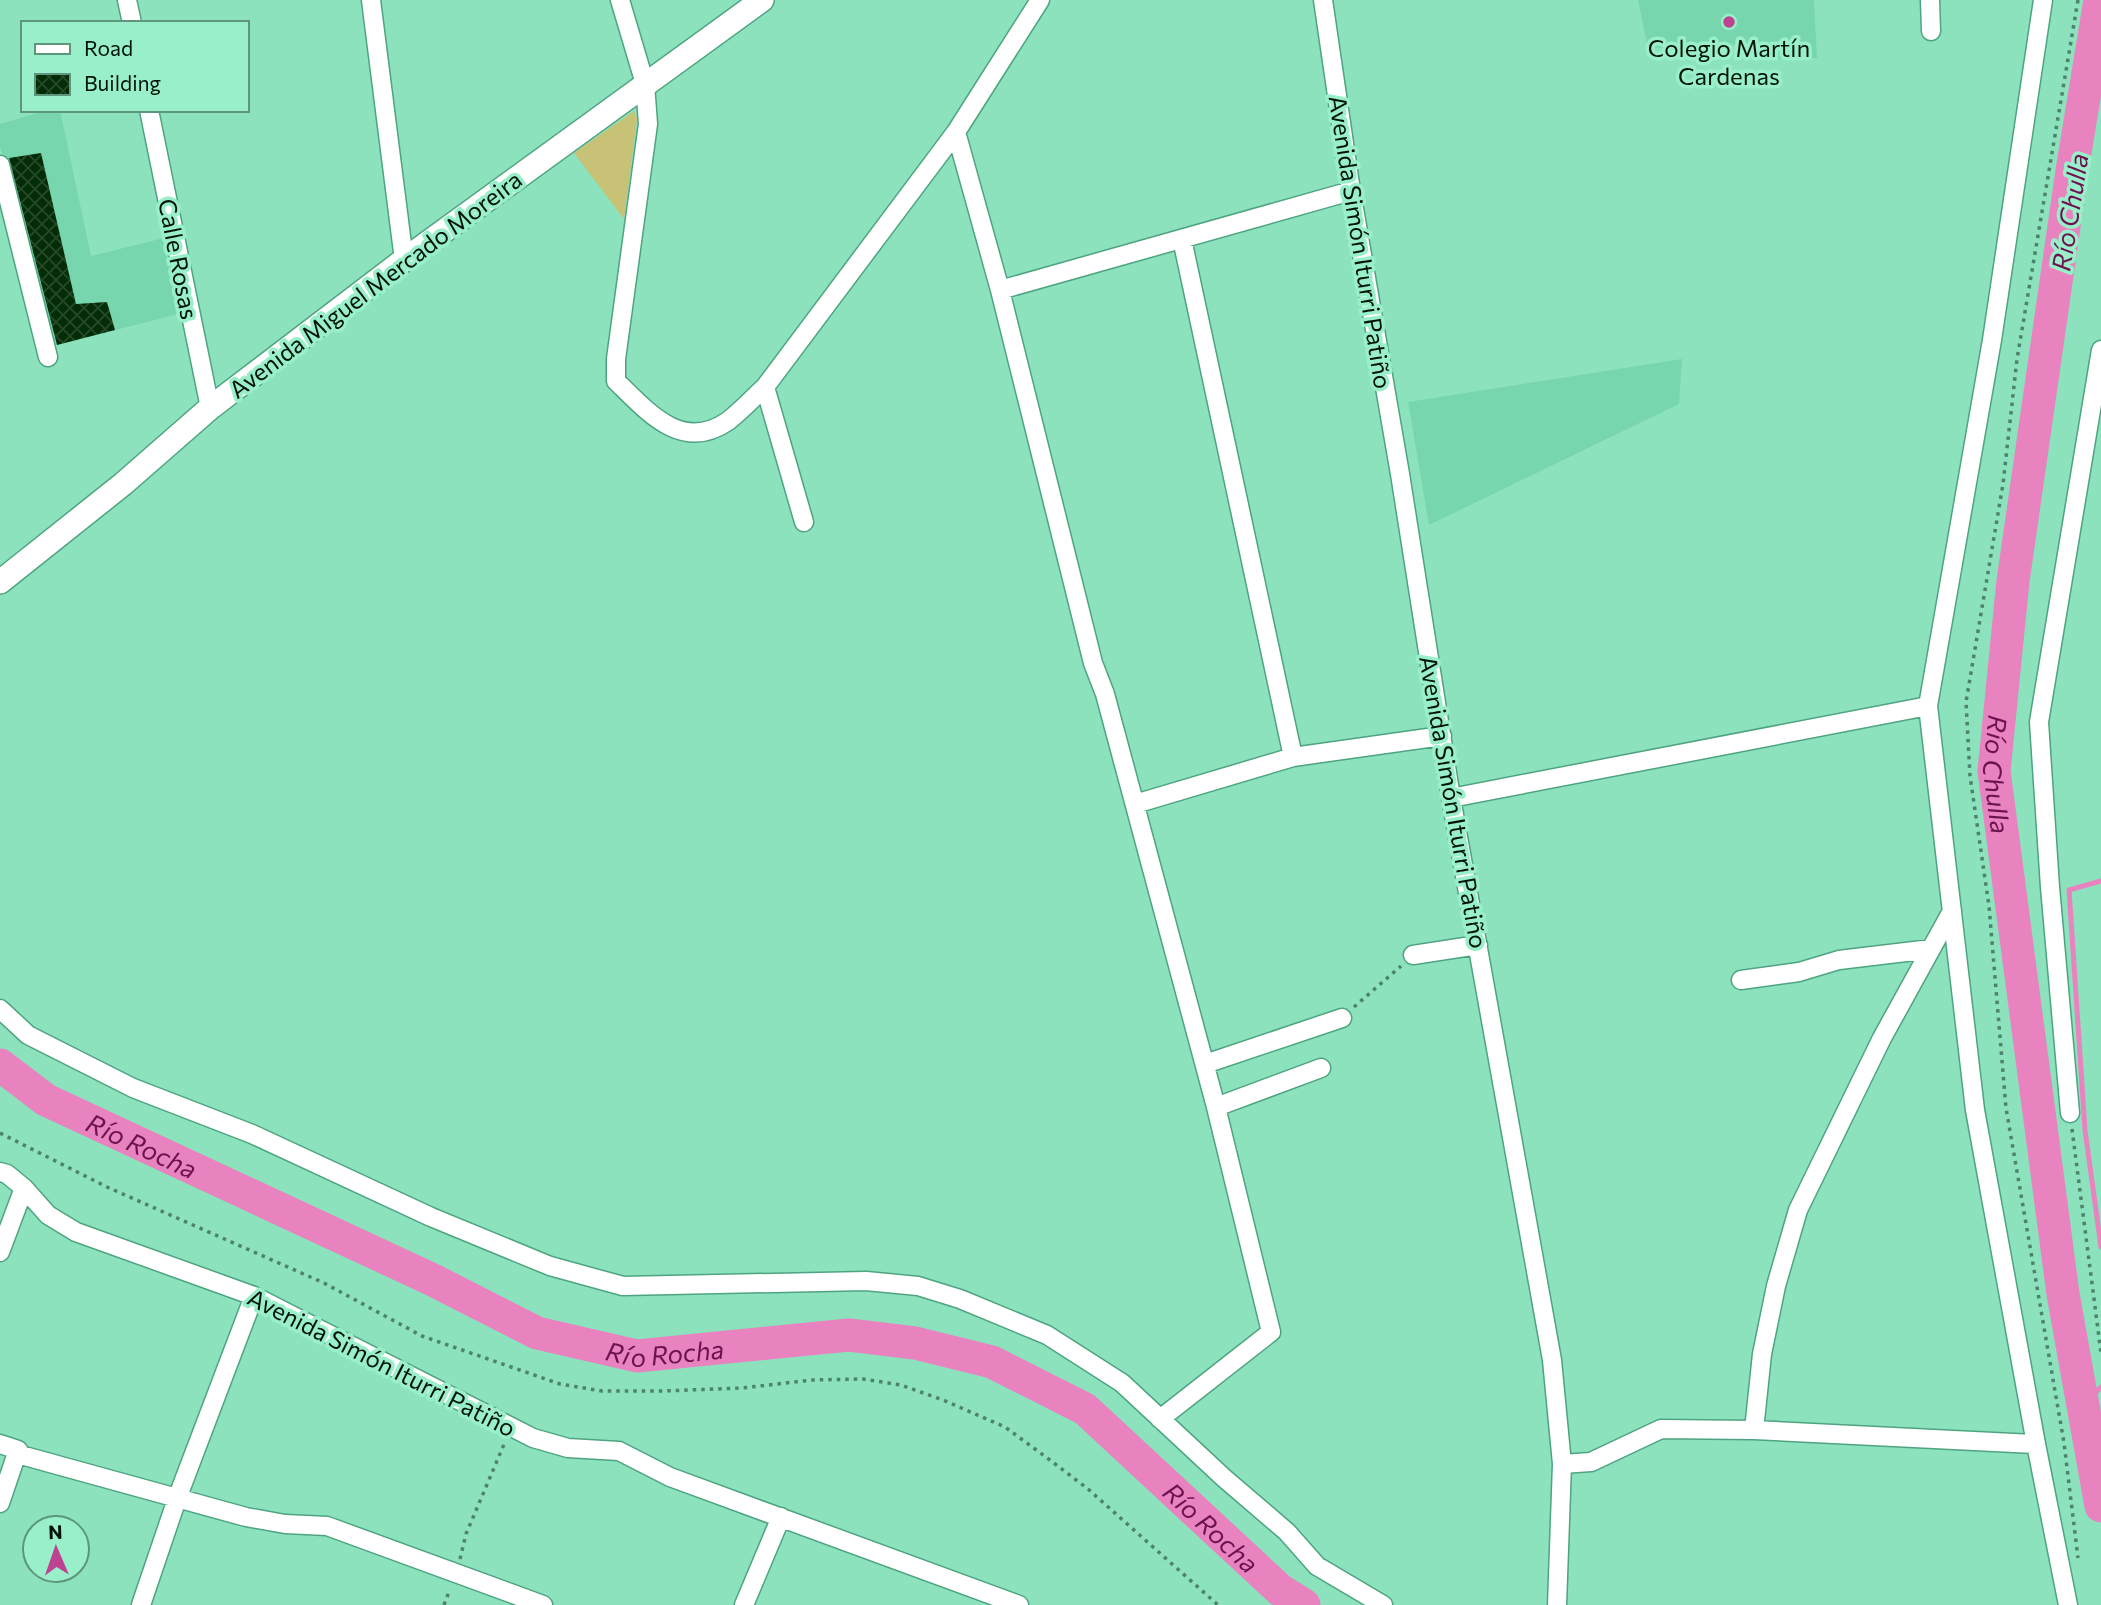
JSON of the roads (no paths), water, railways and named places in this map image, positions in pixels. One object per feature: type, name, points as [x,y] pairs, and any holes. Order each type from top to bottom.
[{"type":"main road","name":"Avenida Miguel Mercado Moreira","points":[[0,582],[124,484],[209,408],[404,260],[762,0]]},
{"type":"street","points":[[127,0],[132,21]]},
{"type":"street","points":[[371,0],[404,260]]},
{"type":"street","points":[[620,0],[645,83],[648,124],[615,359],[616,381],[650,414],[681,433],[703,433],[727,421],[765,387],[956,132],[1040,0]]},
{"type":"street","name":"Avenida Simón Iturri Patiño","points":[[1323,0],[1351,191],[1400,474],[1451,798],[1552,1360],[1562,1464],[1557,1605]]},
{"type":"street","points":[[1930,0],[1931,31]]},
{"type":"street","points":[[2043,0],[1992,340],[1928,706],[1975,1110],[2068,1605]]},
{"type":"street","name":"Calle Rosas","points":[[149,112],[209,408]]},
{"type":"street","points":[[956,132],[999,290],[1093,663],[1105,694],[1205,1065],[1271,1332],[1160,1419]]},
{"type":"street","points":[[0,165],[48,357]]},
{"type":"street","points":[[999,290],[1351,191]]},
{"type":"street","points":[[1182,239],[1293,757]]},
{"type":"street","points":[[2070,1113],[2039,722],[2101,350]]},
{"type":"street","points":[[765,387],[804,522]]},
{"type":"street","points":[[1451,798],[1928,706]]},
{"type":"street","points":[[1135,804],[1293,757],[1442,736]]},
{"type":"street","points":[[1754,1430],[1762,1354],[1776,1286],[1798,1210],[1882,1038],[1952,911]]},
{"type":"street","points":[[1413,955],[1478,945]]},
{"type":"street","points":[[1741,980],[1799,972],[1839,960],[1931,949]]},
{"type":"street","points":[[0,1009],[28,1035],[133,1088],[253,1133],[430,1217],[550,1266],[623,1286],[866,1281],[918,1286],[961,1299],[1047,1335],[1122,1383],[1287,1532],[1317,1566],[1382,1605]]},
{"type":"street","points":[[1205,1065],[1342,1018]]},
{"type":"street","points":[[1216,1107],[1321,1068]]},
{"type":"street","name":"Avenida Simón Iturri Patiño","points":[[0,1172],[24,1188],[48,1215],[76,1231],[254,1296],[533,1438],[568,1448],[619,1451],[670,1477],[1019,1605]]},
{"type":"street","points":[[0,1252],[24,1188]]},
{"type":"street","points":[[141,1605],[178,1496],[254,1296]]},
{"type":"street","points":[[1562,1464],[1591,1462],[1661,1429],[1754,1430],[2036,1444]]},
{"type":"street","points":[[0,1444],[18,1450],[21,1455],[178,1496],[246,1517],[285,1524],[327,1526],[542,1605]]},
{"type":"street","points":[[0,1503],[18,1450]]},
{"type":"street","points":[[744,1605],[780,1517]]},
{"type":"waterway","name":"Río Chulla","points":[[2100,0],[2072,171],[2013,581],[1994,771],[2063,1294],[2101,1506]]},
{"type":"waterway","points":[[2101,881],[2069,890],[2085,1130],[2101,1247]]},
{"type":"waterway","name":"Río Rocha","points":[[0,1065],[46,1100],[433,1280],[537,1333],[637,1356],[849,1335],[915,1343],[992,1362],[1085,1409],[1280,1590],[1304,1605]]},
{"type":"waterway","points":[[2083,1405],[2101,1387]]},
{"type":"place","name":"Colegio Martín Cardenas","points":[[1729,22]]}]
